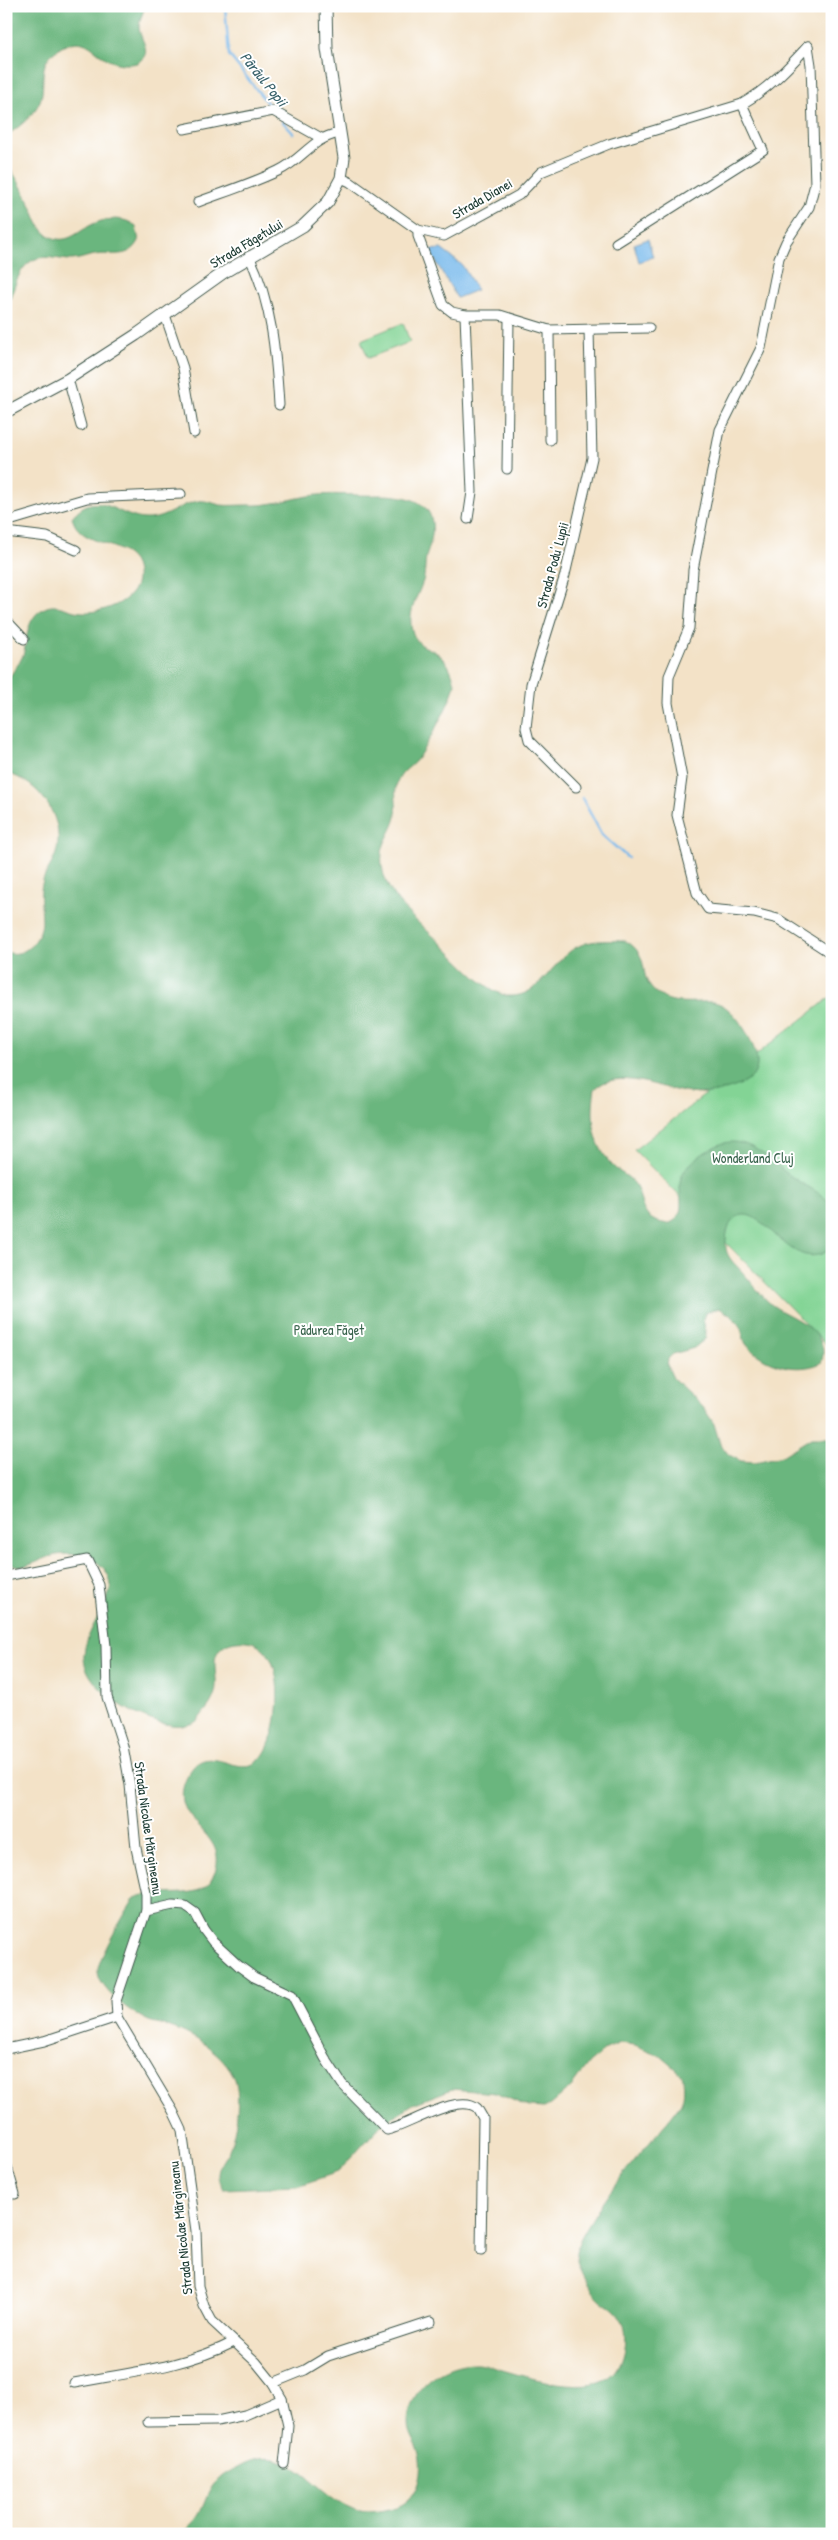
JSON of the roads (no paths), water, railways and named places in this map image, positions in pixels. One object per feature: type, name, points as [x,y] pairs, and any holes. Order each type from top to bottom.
[{"type":"main road","name":"Strada Făgetului","points":[[6,412],[68,379],[166,315],[249,256],[303,226],[328,202],[341,178],[344,158],[327,49],[326,6]]},
{"type":"street","name":"Strada Dianei","points":[[341,178],[350,182],[418,230],[444,236],[519,194],[541,172],[609,144],[742,104],[757,96],[786,71],[808,46],[811,65],[815,184],[808,207],[778,258],[761,348],[720,430],[693,570],[689,628],[669,676],[668,703],[682,778],[677,815],[697,893],[708,910],[754,912],[778,919],[832,954]]},
{"type":"street","points":[[616,243],[763,150],[742,104]]},
{"type":"street","points":[[184,130],[273,112],[284,115],[321,138]]},
{"type":"street","points":[[198,202],[278,171],[294,162],[321,138],[340,133]]},
{"type":"street","points":[[418,230],[418,236],[443,305],[452,312],[466,315],[500,315],[550,330],[649,328]]},
{"type":"street","points":[[249,256],[264,294],[270,321],[279,405]]},
{"type":"street","points":[[166,315],[183,368],[194,433]]},
{"type":"street","points":[[466,315],[472,492],[468,520]]},
{"type":"street","points":[[507,468],[509,319]]},
{"type":"street","name":"Strada Podu' Lupii","points":[[576,787],[529,740],[526,728],[531,684],[565,576],[592,458],[589,329]]},
{"type":"street","points":[[550,330],[550,440]]},
{"type":"street","points":[[68,379],[81,426]]},
{"type":"street","points":[[6,522],[86,498],[181,494]]},
{"type":"street","points":[[6,532],[48,537],[76,550]]},
{"type":"street","points":[[6,620],[24,639]]},
{"type":"street","name":"Strada Nicolae Mărgineanu","points":[[6,1576],[87,1560],[98,1585],[106,1646],[107,1697],[123,1746],[130,1785],[136,1848],[146,1893],[146,1911],[116,2002],[117,2016],[174,2111],[182,2130],[196,2231],[198,2286],[204,2306],[212,2321],[256,2362],[273,2383],[282,2399],[288,2426],[284,2464]]},
{"type":"street","points":[[146,1911],[172,1905],[185,1906],[195,1913],[213,1942],[239,1966],[254,1978],[292,1996],[325,2058],[342,2084],[387,2130],[453,2105],[470,2105],[477,2109],[483,2118],[481,2251]]},
{"type":"street","points":[[6,2049],[44,2040],[117,2016]]},
{"type":"street","points":[[6,2163],[15,2194]]},
{"type":"street","points":[[273,2383],[305,2370],[328,2356],[431,2322]]},
{"type":"street","points":[[74,2384],[181,2362],[210,2354],[234,2342]]},
{"type":"street","points":[[148,2422],[217,2421],[245,2415],[282,2399]]},
{"type":"water","points":[[648,239],[653,257],[639,262],[634,244]]},
{"type":"water","points":[[441,249],[462,265],[477,290],[457,298],[429,250]]},
{"type":"waterway","name":"Pârâul Popii","points":[[225,6],[229,55],[272,109]]},
{"type":"waterway","name":"Pârâul Popii","points":[[282,121],[293,133]]},
{"type":"waterway","name":"Pârâul Popii","points":[[582,798],[602,835],[628,858]]},
{"type":"park label","name":"Wonderland Cluj","points":[[753,1157]]},
{"type":"park label","name":"Pădurea Făget","points":[[329,1329]]}]
